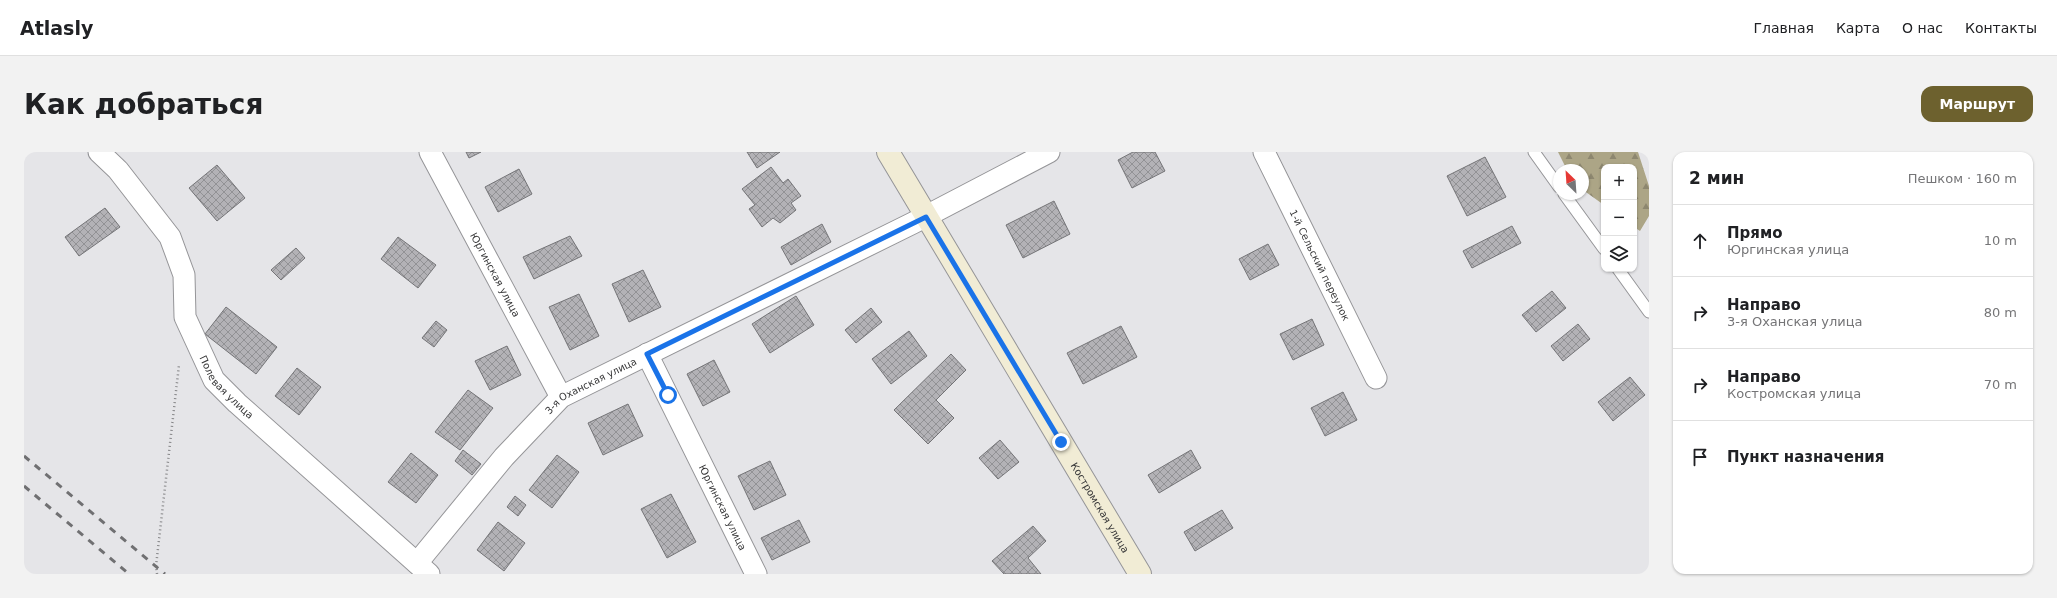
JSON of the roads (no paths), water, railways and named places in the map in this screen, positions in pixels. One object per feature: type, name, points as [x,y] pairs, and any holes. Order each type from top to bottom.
[{"type":"street","name":"Полевая улица","points":[[99,152],[118,170],[170,237],[184,275],[185,317],[214,380],[237,403],[423,568]]},
{"type":"street","name":"Юргинская улица","points":[[430,152],[561,397]]},
{"type":"street","name":"Костромская улица","points":[[888,152],[1140,574]]},
{"type":"street","name":"3-я Оханская улица","points":[[423,568],[504,457],[561,397],[926,217],[1049,152]]},
{"type":"street","name":"1-й Сельский переулок","points":[[1264,152],[1376,378]]},
{"type":"street","name":"Юргинская улица","points":[[647,354],[756,574]]},
{"type":"lane","points":[[1534,152],[1553,179]]},
{"type":"lane","points":[[1568,200],[1601,246]]},
{"type":"lane","points":[[1620,272],[1649,312]]},
{"type":"railway","points":[[24,456],[165,574]]},
{"type":"railway","points":[[24,486],[129,574]]}]
